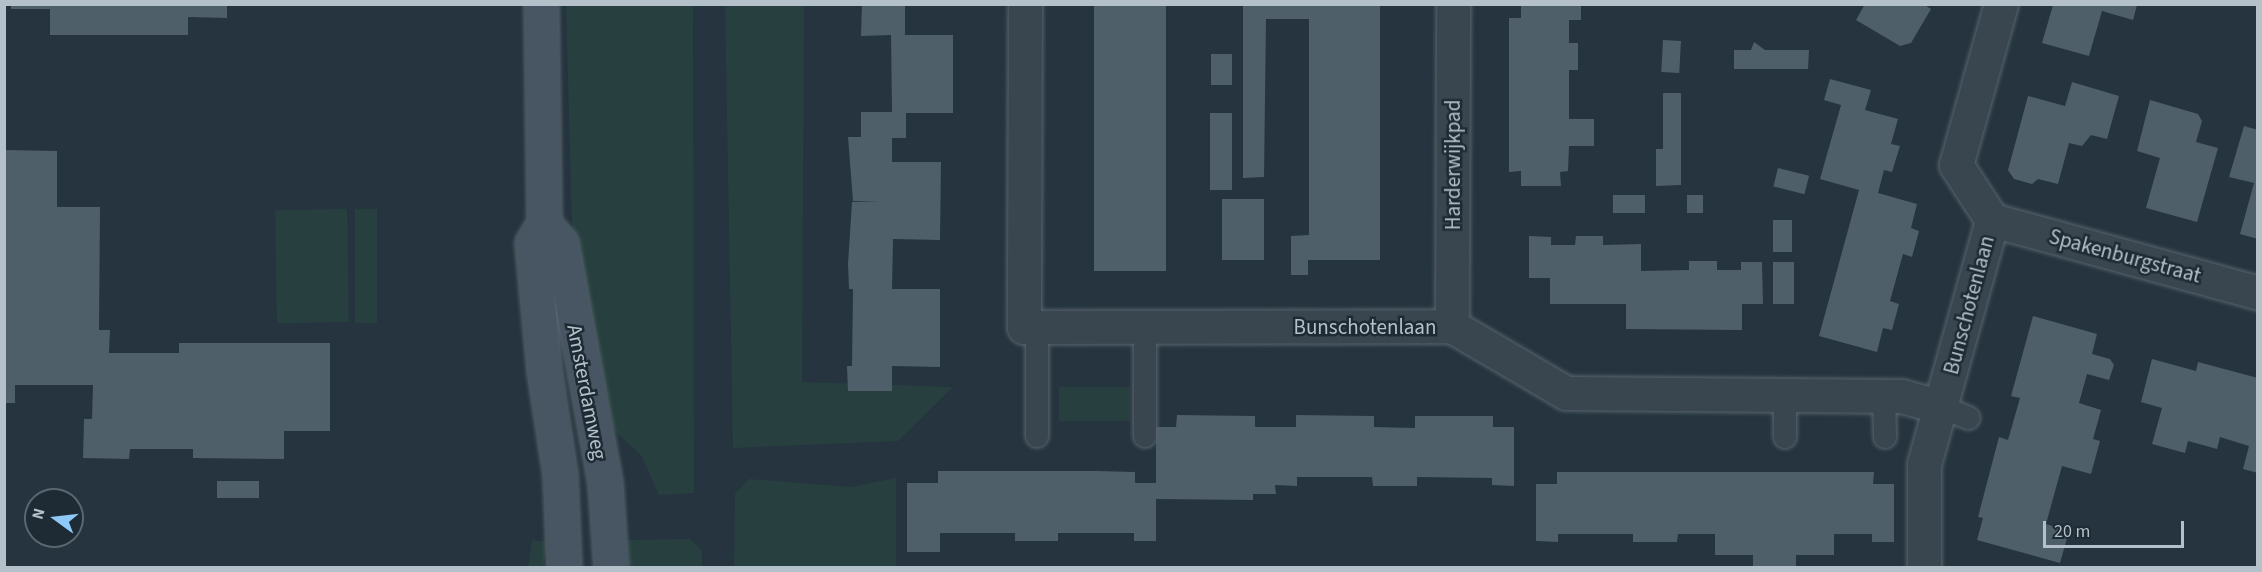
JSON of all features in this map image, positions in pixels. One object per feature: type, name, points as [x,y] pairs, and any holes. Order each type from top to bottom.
[{"type":"main road","name":"Amsterdamweg","points":[[541,4],[544,223],[532,243],[544,370],[560,474],[564,567]]},
{"type":"main road","name":"Amsterdamweg","points":[[544,223],[561,243],[605,483],[612,567]]},
{"type":"street","points":[[1024,333],[1025,4]]},
{"type":"street","name":"Harderwijkpad","points":[[1452,326],[1453,4]]},
{"type":"street","name":"Bunschotenlaan","points":[[1924,567],[1924,464],[1992,220],[1956,165],[2001,4]]},
{"type":"street","name":"Spakenburgstraat","points":[[1992,220],[2258,293]]},
{"type":"street","name":"Bunschotenlaan","points":[[1024,333],[1145,327],[1452,326],[1566,393],[1901,396],[1939,406]]},
{"type":"lane","points":[[1145,327],[1145,436]]},
{"type":"lane","points":[[1024,333],[1036,436]]},
{"type":"lane","points":[[1785,395],[1785,437]]},
{"type":"lane","points":[[1884,396],[1885,437]]},
{"type":"lane","points":[[1939,406],[1969,418]]},
{"type":"green space","points":[[566,5],[693,5],[694,493],[659,495],[641,455],[614,430],[572,224]]},
{"type":"green space","points":[[725,5],[804,5],[802,382],[953,387],[898,441],[733,448]]},
{"type":"green space","points":[[347,209],[349,322],[277,323],[275,210]]},
{"type":"green space","points":[[355,209],[377,209],[377,323],[355,323]]},
{"type":"green space","points":[[1059,387],[1130,387],[1130,421],[1059,421]]},
{"type":"green space","points":[[896,478],[896,567],[734,567],[735,494],[749,479],[851,487]]},
{"type":"green space","points":[[690,539],[702,551],[702,567],[629,567],[628,540]]},
{"type":"green space","points":[[532,540],[547,542],[543,568],[528,568]]},
{"type":"building","points":[[11,4],[227,4],[227,18],[188,17],[188,35],[50,35],[50,9],[11,9]]},
{"type":"building","points":[[862,4],[905,4],[905,35],[953,35],[953,113],[906,113],[906,138],[892,138],[892,162],[941,162],[940,240],[893,239],[892,289],[940,289],[940,367],[892,366],[892,391],[848,391],[847,366],[852,366],[853,289],[849,289],[848,264],[852,202],[879,201],[853,201],[848,137],[861,137],[861,112],[892,112],[891,35],[861,36]]},
{"type":"building","points":[[1094,4],[1166,4],[1166,271],[1094,271]]},
{"type":"building","points":[[1243,4],[1380,4],[1380,260],[1308,260],[1308,275],[1291,275],[1291,236],[1309,235],[1309,19],[1266,19],[1264,177],[1243,178]]},
{"type":"building","points":[[1521,4],[1581,4],[1581,20],[1569,20],[1569,43],[1578,43],[1578,70],[1569,70],[1569,119],[1594,119],[1594,146],[1569,146],[1568,171],[1560,172],[1561,186],[1521,186],[1521,171],[1509,172],[1509,18],[1521,18]]},
{"type":"building","points":[[1865,4],[1923,4],[1931,9],[1911,43],[1900,46],[1856,20]]},
{"type":"building","points":[[2053,5],[2137,5],[2133,20],[2102,11],[2089,56],[2042,43]]},
{"type":"building","points":[[1663,40],[1681,41],[1679,73],[1661,72]]},
{"type":"building","points":[[1754,42],[1765,50],[1809,50],[1808,69],[1734,69],[1734,50],[1751,50]]},
{"type":"building","points":[[1211,54],[1232,54],[1232,85],[1211,85]]},
{"type":"building","points":[[1830,79],[1871,90],[1865,110],[1898,119],[1891,144],[1900,146],[1892,172],[1884,170],[1878,193],[1917,204],[1911,228],[1919,231],[1912,257],[1903,254],[1890,301],[1899,304],[1892,330],[1883,328],[1877,352],[1819,336],[1859,190],[1820,179],[1841,105],[1824,100]]},
{"type":"building","points":[[2072,82],[2119,96],[2107,139],[2091,135],[2082,146],[2069,143],[2058,184],[2038,179],[2032,184],[2014,179],[2008,170],[2028,96],[2065,106]]},
{"type":"building","points":[[1663,93],[1681,93],[1681,185],[1656,186],[1656,149],[1663,149]]},
{"type":"building","points":[[2150,100],[2198,114],[2202,121],[2196,142],[2218,148],[2197,222],[2146,208],[2160,158],[2137,151]]},
{"type":"building","points":[[1210,113],[1232,113],[1232,190],[1210,190]]},
{"type":"building","points":[[2244,126],[2258,130],[2258,239],[2240,234],[2254,183],[2229,177]]},
{"type":"building","points":[[4,150],[57,151],[57,207],[100,207],[99,330],[110,330],[109,353],[179,353],[179,343],[330,343],[330,431],[284,431],[284,459],[193,458],[193,449],[130,449],[129,459],[83,458],[84,419],[92,419],[93,385],[15,385],[15,403],[4,403]]},
{"type":"building","points":[[1778,168],[1809,176],[1804,194],[1773,186]]},
{"type":"building","points":[[1613,195],[1645,195],[1645,213],[1613,213]]},
{"type":"building","points":[[1687,195],[1703,195],[1703,213],[1687,213]]},
{"type":"building","points":[[1222,199],[1264,199],[1264,260],[1222,260]]},
{"type":"building","points":[[1773,220],[1792,220],[1792,252],[1773,252]]},
{"type":"building","points":[[1529,236],[1551,237],[1551,245],[1575,245],[1576,236],[1603,236],[1603,245],[1641,244],[1641,271],[1689,270],[1689,261],[1717,261],[1717,270],[1741,270],[1741,262],[1762,262],[1763,304],[1742,304],[1742,330],[1626,329],[1626,304],[1550,304],[1550,278],[1529,278]]},
{"type":"building","points":[[1773,262],[1794,262],[1794,304],[1773,304]]},
{"type":"building","points":[[2033,316],[2097,334],[2092,354],[2110,359],[2114,365],[2109,380],[2087,374],[2079,403],[2101,410],[2093,439],[2100,441],[2091,474],[2062,466],[2046,524],[2069,531],[2060,563],[1977,540],[1983,518],[1978,517],[1999,437],[2008,440],[2020,398],[2011,396]]},
{"type":"building","points":[[2152,359],[2196,371],[2198,362],[2258,378],[2258,473],[2243,469],[2249,446],[2220,437],[2217,449],[2188,441],[2185,453],[2152,444],[2162,408],[2141,402]]},
{"type":"building","points":[[1177,415],[1255,416],[1255,427],[1296,427],[1296,415],[1374,416],[1374,427],[1415,428],[1415,416],[1493,416],[1493,427],[1514,427],[1514,486],[1492,485],[1492,478],[1417,477],[1417,486],[1373,486],[1372,477],[1297,477],[1297,486],[1275,485],[1276,494],[1253,494],[1253,500],[1156,499],[1156,541],[1134,541],[1134,533],[1058,533],[1058,541],[1015,541],[1015,533],[940,533],[940,552],[907,552],[907,483],[938,483],[938,471],[1096,471],[1135,472],[1135,483],[1156,483],[1156,427],[1176,427]]},
{"type":"building","points":[[1557,472],[1874,472],[1873,484],[1894,484],[1894,542],[1872,542],[1872,534],[1834,534],[1834,555],[1796,555],[1796,567],[1753,567],[1753,555],[1715,555],[1715,534],[1678,534],[1677,542],[1633,542],[1633,534],[1558,534],[1558,542],[1536,541],[1536,484],[1557,484]]},
{"type":"building","points":[[217,481],[259,481],[259,498],[217,498]]}]
